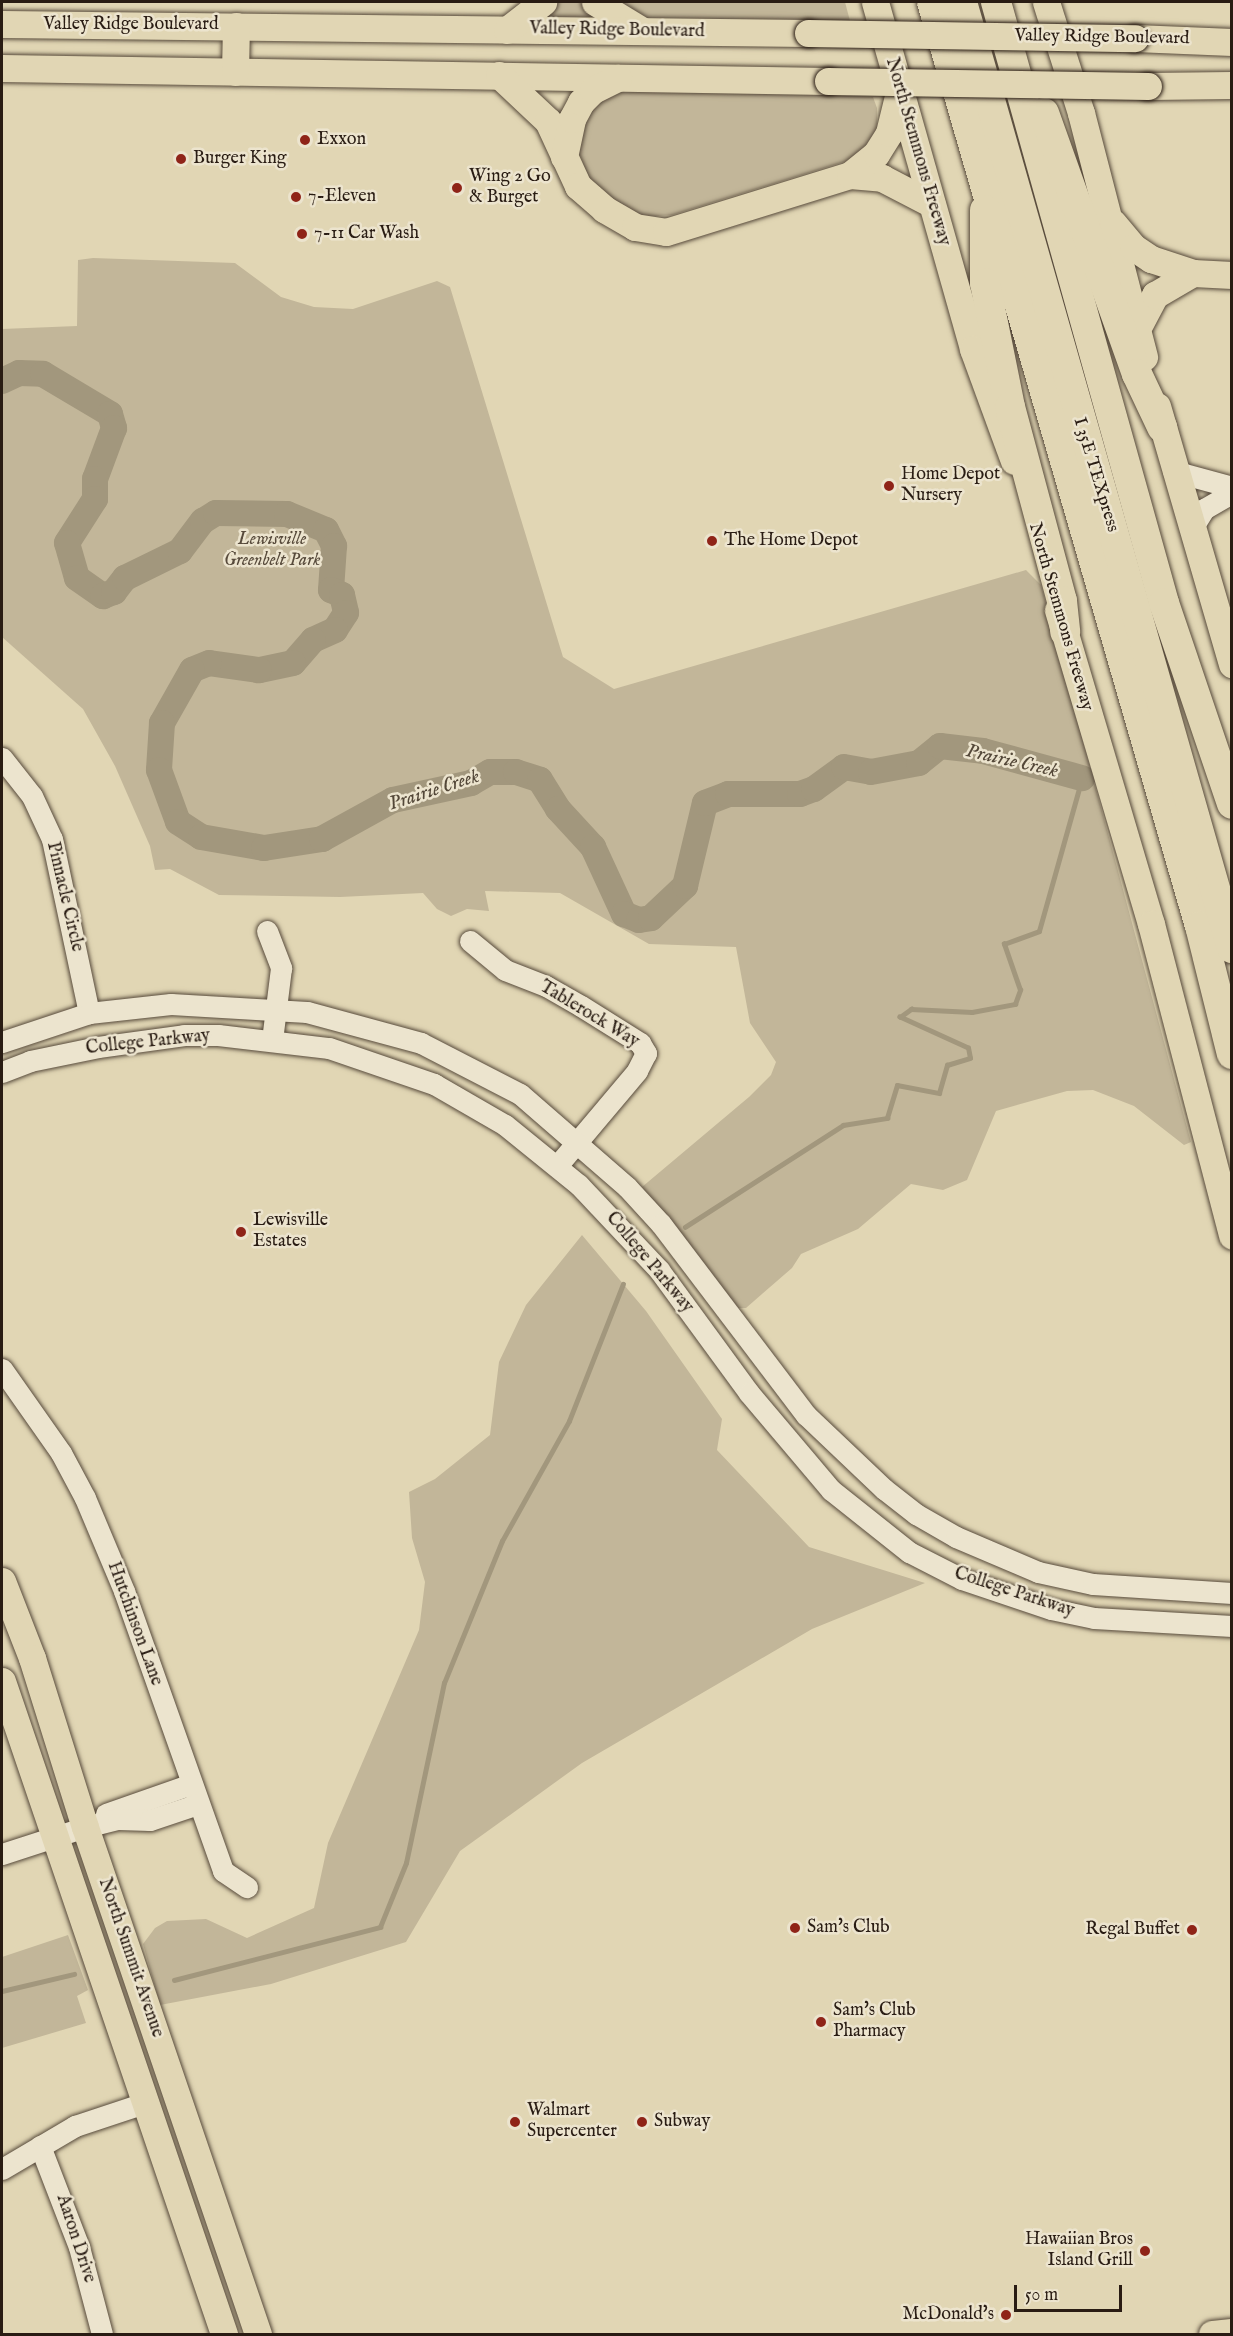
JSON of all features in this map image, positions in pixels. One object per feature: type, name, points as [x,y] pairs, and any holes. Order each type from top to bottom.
[{"type":"highway","points":[[932,2],[985,177],[1054,431],[1200,926],[1232,1054]]},
{"type":"highway","name":"I 35E TEXpress","points":[[962,2],[1232,948]]},
{"type":"highway","points":[[998,7],[1055,138],[1137,374],[1162,427]]},
{"type":"highway","points":[[998,7],[1164,603],[1210,732],[1232,804]]},
{"type":"highway","points":[[985,177],[985,283],[1010,407],[1062,601],[1065,632]]},
{"type":"highway","points":[[1210,732],[1214,805],[1232,873]]},
{"type":"main road","points":[[507,30],[543,2]]},
{"type":"main road","points":[[595,2],[616,18],[645,32]]},
{"type":"main road","name":"North Stemmons Freeway","points":[[875,2],[973,349],[1023,484],[1151,924],[1232,1236]]},
{"type":"main road","points":[[1053,8],[1173,471],[1232,664]]},
{"type":"main road","name":"Valley Ridge Boulevard","points":[[2,24],[808,33],[1135,38],[1232,42]]},
{"type":"main road","points":[[226,72],[227,26]]},
{"type":"main road","points":[[2,68],[1148,86],[1232,85]]},
{"type":"main road","points":[[499,75],[548,121],[578,186],[604,209],[635,227],[666,232],[850,175],[876,154],[889,133],[900,90]]},
{"type":"main road","points":[[564,157],[572,119],[581,102],[593,90],[618,78]]},
{"type":"main road","points":[[850,175],[882,178],[932,204]]},
{"type":"main road","points":[[1109,218],[1141,254],[1192,273],[1232,274]]},
{"type":"main road","points":[[1136,331],[1155,295],[1192,273]]},
{"type":"main road","name":"North Summit Avenue","points":[[2,1581],[32,1658],[85,1827],[258,2334]]},
{"type":"main road","name":"North Summit Avenue","points":[[2,1681],[224,2334]]},
{"type":"main road","points":[[144,2103],[170,2073]]},
{"type":"main road","points":[[1212,2334],[1232,2332]]},
{"type":"street","points":[[1173,471],[1232,487]]},
{"type":"street","points":[[1191,530],[1204,509],[1232,493]]},
{"type":"street","name":"Pinnacle Circle","points":[[2,759],[32,796],[52,839],[89,1013]]},
{"type":"street","points":[[267,931],[281,968],[272,1040]]},
{"type":"street","name":"Tablerock Way","points":[[470,941],[505,970],[546,986],[581,1006],[640,1043],[646,1053],[637,1071],[557,1166]]},
{"type":"street","name":"College Parkway","points":[[2,1042],[89,1013],[171,1004],[277,1008],[372,1028],[421,1043],[520,1094],[577,1140],[661,1224],[806,1415],[884,1489],[916,1514],[1003,1558],[1038,1572],[1093,1584],[1232,1593]]},
{"type":"street","name":"College Parkway","points":[[2,1072],[60,1054],[184,1035],[272,1040],[328,1048],[434,1084],[505,1125],[557,1166],[659,1270],[749,1393],[831,1490],[909,1552],[992,1590],[1095,1618],[1232,1626]]},
{"type":"street","points":[[711,1340],[735,1320]]},
{"type":"street","name":"Hutchinson Lane","points":[[2,1369],[61,1453],[85,1498],[124,1591],[223,1871],[247,1887]]},
{"type":"street","points":[[992,1590],[1003,1558]]},
{"type":"street","points":[[85,1827],[108,1813],[191,1784]]},
{"type":"street","points":[[2,1854],[85,1827],[118,1820],[150,1820],[198,1803]]},
{"type":"street","points":[[2,2169],[90,2120],[144,2103]]},
{"type":"street","name":"Aaron Drive","points":[[40,2146],[79,2247],[102,2334]]},
{"type":"green space","points":[[551,2],[585,2],[603,18],[539,20]]},
{"type":"green space","points":[[605,2],[845,2],[850,21],[666,23],[630,17]]},
{"type":"green space","points":[[634,88],[873,97],[877,108],[877,132],[853,159],[672,215],[644,217],[627,211],[588,178],[577,147],[578,120],[600,95]]},
{"type":"green space","name":"Lewisville Greenbelt Park","points":[[93,258],[235,263],[281,297],[314,307],[353,309],[437,281],[450,287],[563,657],[614,689],[1026,570],[1041,585],[1191,1142],[1184,1145],[1134,1106],[1093,1090],[1067,1091],[996,1111],[967,1180],[943,1190],[911,1184],[858,1229],[801,1254],[792,1268],[746,1308],[737,1308],[642,1187],[749,1097],[771,1075],[776,1062],[750,1023],[736,947],[649,944],[560,893],[485,891],[489,911],[467,909],[451,916],[437,909],[423,893],[340,897],[219,895],[170,869],[155,870],[150,846],[115,766],[83,709],[2,637],[2,329],[77,326],[78,260]]},
{"type":"green space","points":[[582,1235],[646,1311],[722,1419],[717,1450],[809,1547],[925,1583],[812,1629],[582,1763],[460,1851],[406,1942],[271,1984],[160,2005],[143,1944],[155,1928],[167,1921],[206,1919],[247,1938],[314,1908],[328,1843],[419,1630],[425,1582],[412,1538],[409,1492],[435,1479],[490,1435],[499,1362],[526,1305]]},
{"type":"green space","points":[[68,1935],[88,1990],[77,1996],[86,2023],[2,2048],[2,1957]]},
{"type":"waterway","name":"Prairie Creek","points":[[2,381],[19,373],[43,374],[110,414],[114,428],[95,479],[95,499],[67,543],[77,578],[103,596],[114,592],[125,578],[180,551],[203,521],[216,513],[287,514],[326,530],[334,546],[331,590],[342,595],[346,613],[335,630],[313,640],[293,663],[259,670],[209,663],[192,670],[162,723],[159,770],[178,822],[201,837],[264,848],[322,839],[393,800],[471,783],[490,772],[516,772],[540,780],[558,809],[593,847],[624,914],[639,920],[651,918],[685,886],[705,803],[728,794],[800,794],[814,789],[844,767],[871,772],[919,763],[940,746],[983,751],[1082,778]]},
{"type":"waterway","points":[[685,1227],[843,1125],[887,1118],[897,1085],[939,1093],[947,1065],[970,1058],[968,1048],[900,1017],[911,1009],[972,1012],[1015,1004],[1020,990],[1004,944],[1039,931],[1082,778]]},
{"type":"waterway","points":[[174,1980],[380,1927],[406,1863],[444,1683],[502,1541],[569,1421],[623,1284]]},
{"type":"waterway","points":[[2,1991],[74,1974]]},
{"type":"place","name":"Exxon","points":[[305,140]]},
{"type":"place","name":"Burger King","points":[[181,159]]},
{"type":"place","name":"Wing 2 Go & Burget","points":[[457,188]]},
{"type":"place","name":"7-Eleven","points":[[296,197]]},
{"type":"place","name":"7-11 Car Wash","points":[[302,234]]},
{"type":"place","name":"Home Depot Nursery","points":[[889,486]]},
{"type":"place","name":"The Home Depot","points":[[712,541]]},
{"type":"place","name":"Lewisville Estates","points":[[241,1232]]},
{"type":"place","name":"Sam's Club","points":[[795,1928]]},
{"type":"place","name":"Regal Buffet","points":[[1192,1930]]},
{"type":"place","name":"Sam's Club Pharmacy","points":[[821,2022]]},
{"type":"place","name":"Walmart Supercenter","points":[[515,2122]]},
{"type":"place","name":"Subway","points":[[642,2122]]},
{"type":"place","name":"Hawaiian Bros Island Grill","points":[[1145,2251]]},
{"type":"place","name":"McDonald's","points":[[1006,2315]]}]
